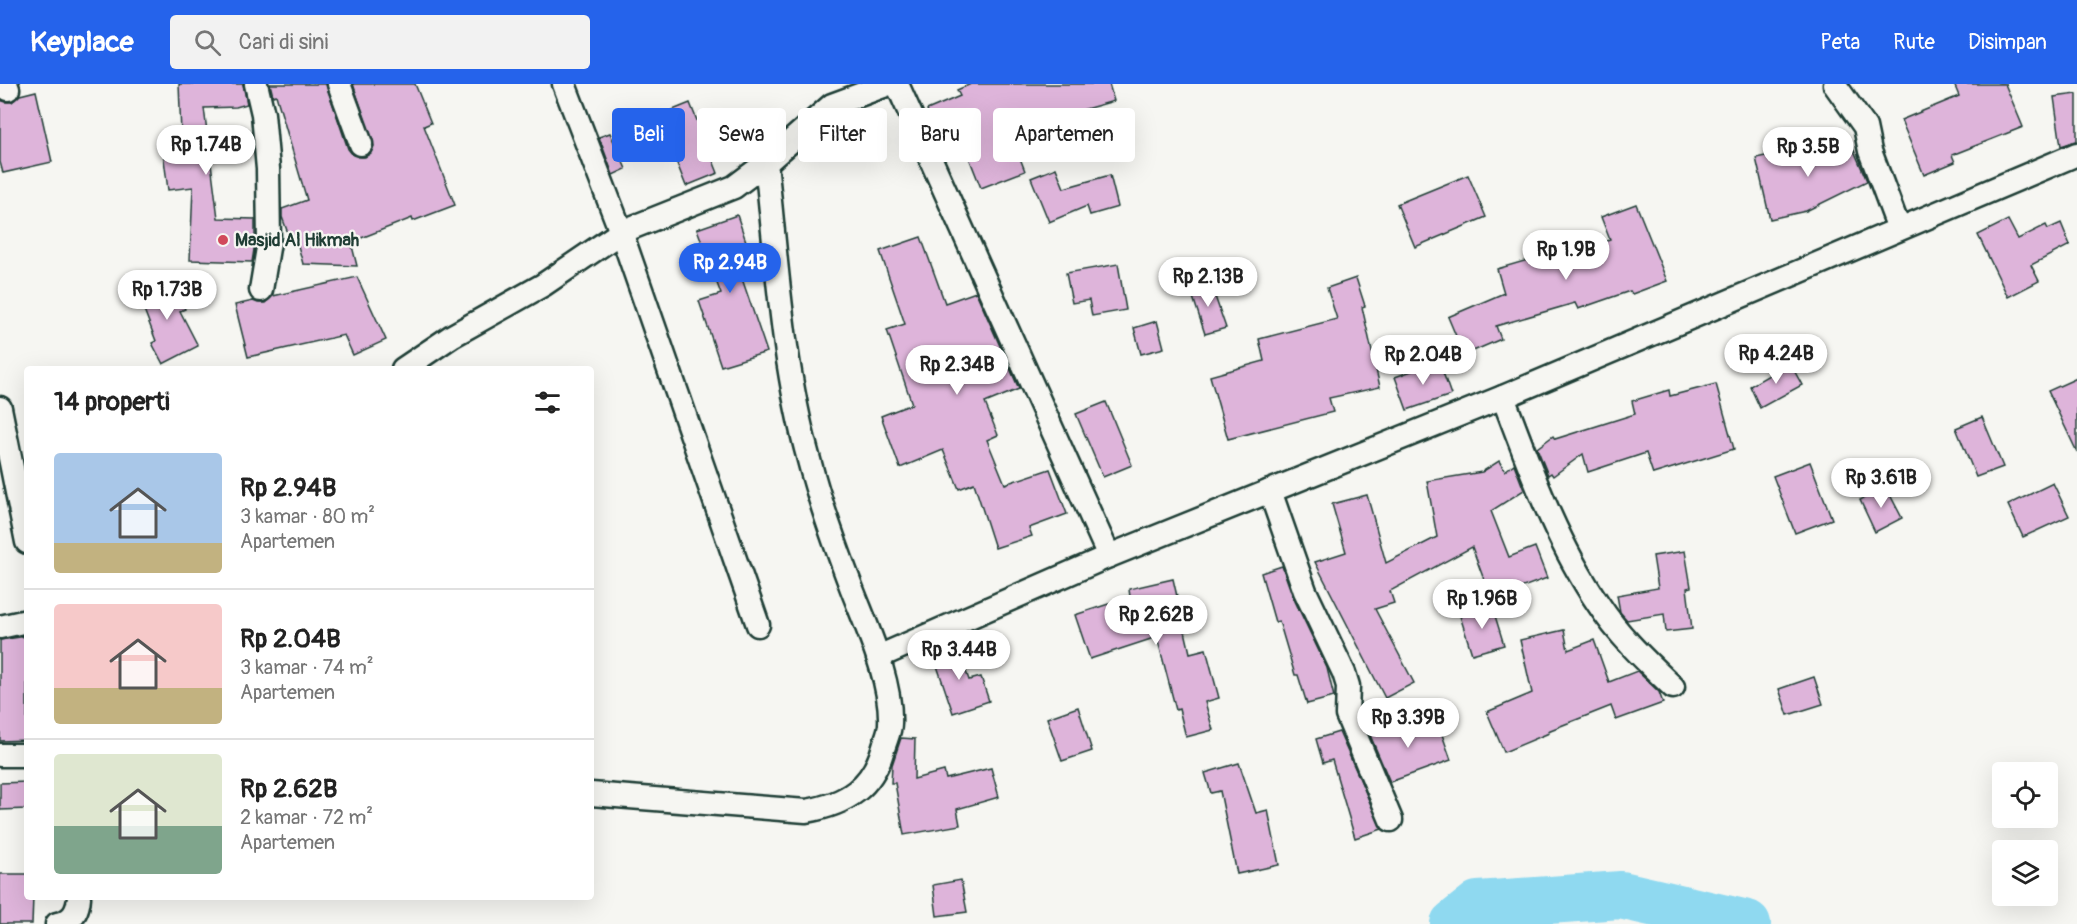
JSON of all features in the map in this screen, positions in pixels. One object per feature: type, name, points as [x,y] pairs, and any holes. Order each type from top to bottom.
[{"type":"street","points":[[256,84],[263,114],[268,169],[269,242],[261,290]]},
{"type":"street","points":[[339,84],[361,144]]},
{"type":"street","points":[[564,84],[621,232],[758,625]]},
{"type":"street","points":[[407,366],[452,336],[543,285],[621,232],[734,187],[766,163],[832,105],[889,84]]},
{"type":"street","points":[[897,84],[1109,556]]},
{"type":"street","points":[[1835,85],[1865,126],[1870,152],[1899,230]]},
{"type":"street","points":[[878,657],[1109,556],[1503,397],[2077,154]]},
{"type":"street","points":[[594,795],[806,811],[824,808],[846,799],[860,789],[881,756],[890,725],[889,701],[878,657],[842,563],[808,459],[787,360],[766,163]]},
{"type":"street","points":[[1503,397],[1563,543],[1599,606],[1632,648],[1672,687]]},
{"type":"street","points":[[0,408],[12,451],[24,524]]},
{"type":"street","points":[[1270,491],[1305,591],[1344,673],[1348,686],[1347,715],[1391,820]]},
{"type":"street","points":[[0,627],[24,622]]},
{"type":"street","points":[[0,755],[24,755]]},
{"type":"street","points":[[57,924],[72,917],[78,908],[79,900]]},
{"type":"building","points":[[179,84],[243,84],[247,104],[236,107],[204,108],[218,218],[255,219],[252,262],[190,260],[193,187],[168,190],[161,136],[181,134]]},
{"type":"building","points":[[270,84],[326,84],[348,149],[353,155],[365,157],[371,153],[374,146],[353,84],[415,84],[431,123],[424,126],[455,205],[413,221],[412,218],[351,242],[357,266],[303,264],[297,242],[292,244],[282,217],[282,209],[307,200],[276,95],[273,96]]},
{"type":"building","points":[[971,84],[1109,84],[1114,101],[1089,108],[993,108],[993,162],[1022,162],[1025,171],[981,188],[971,162],[981,162],[981,108],[932,108],[960,96],[957,90]]},
{"type":"building","points":[[1954,84],[2005,84],[2023,127],[1952,155],[1955,162],[1924,175],[1901,120],[1959,96]]},
{"type":"building","points":[[36,91],[52,162],[3,173],[0,162],[0,100],[12,102],[20,95]]},
{"type":"building","points":[[2077,94],[2077,141],[2061,146],[2054,97]]},
{"type":"building","points":[[690,103],[697,120],[697,162],[714,162],[718,173],[686,186],[676,162],[685,162],[685,108],[678,108]]},
{"type":"building","points":[[610,133],[612,162],[623,162],[626,169],[613,175],[599,137]]},
{"type":"building","points":[[1849,139],[1867,181],[1806,211],[1770,219],[1756,158],[1801,148],[1804,161]]},
{"type":"building","points":[[1056,168],[1064,188],[1110,175],[1118,207],[1090,215],[1087,206],[1049,222],[1031,178]]},
{"type":"building","points":[[1468,175],[1486,217],[1415,247],[1397,204]]},
{"type":"building","points":[[1636,204],[1667,281],[1632,294],[1630,291],[1578,309],[1575,303],[1496,326],[1501,339],[1464,355],[1448,317],[1504,293],[1497,269],[1548,254],[1550,260],[1610,240],[1601,217]]},
{"type":"building","points":[[737,215],[751,256],[736,261],[767,352],[721,366],[699,301],[721,294],[697,229]]},
{"type":"building","points":[[2008,220],[2018,239],[2046,225],[2048,229],[2061,223],[2070,245],[2031,265],[2039,281],[2008,297],[1978,235]]},
{"type":"building","points":[[921,237],[945,303],[976,292],[1019,389],[985,403],[998,435],[987,440],[1005,484],[1050,469],[1067,514],[1029,528],[1032,536],[995,548],[974,483],[959,489],[943,450],[900,468],[881,416],[912,404],[887,330],[905,324],[880,251]]},
{"type":"building","points":[[1118,264],[1126,310],[1092,316],[1089,300],[1072,303],[1066,273]]},
{"type":"building","points":[[357,277],[386,340],[353,355],[344,335],[248,357],[235,305],[253,301],[265,303],[273,296]]},
{"type":"building","points":[[1356,278],[1365,306],[1362,307],[1380,387],[1329,398],[1333,412],[1228,439],[1210,376],[1264,361],[1259,339],[1337,319],[1327,288]]},
{"type":"building","points":[[173,280],[185,309],[180,311],[198,346],[163,364],[152,343],[156,341],[138,294]]},
{"type":"building","points":[[1210,282],[1226,328],[1205,334],[1190,288]]},
{"type":"building","points":[[1157,321],[1164,348],[1141,354],[1134,328]]},
{"type":"building","points":[[1439,361],[1451,395],[1407,410],[1395,377]]},
{"type":"building","points":[[1790,363],[1802,385],[1760,408],[1750,386]]},
{"type":"building","points":[[2077,378],[2077,452],[2048,391]]},
{"type":"building","points":[[1716,384],[1734,449],[1653,474],[1646,453],[1588,472],[1583,454],[1553,476],[1551,473],[1548,475],[1537,448],[1553,436],[1555,439],[1635,414],[1632,401],[1669,390],[1670,396]]},
{"type":"building","points":[[1106,402],[1132,465],[1103,477],[1076,414]]},
{"type":"building","points":[[1982,417],[2003,467],[1976,477],[1956,428]]},
{"type":"building","points":[[1499,461],[1505,471],[1514,464],[1524,490],[1491,511],[1509,557],[1535,547],[1547,578],[1491,599],[1472,547],[1390,591],[1394,603],[1375,609],[1414,683],[1385,698],[1315,562],[1346,552],[1332,504],[1367,495],[1386,563],[1437,537],[1427,481],[1482,472]]},
{"type":"building","points":[[1810,462],[1832,519],[1795,533],[1773,476]]},
{"type":"building","points":[[2053,483],[2069,516],[2023,537],[2008,505]]},
{"type":"building","points":[[1886,487],[1902,518],[1875,532],[1860,500]]},
{"type":"building","points":[[1685,551],[1691,587],[1687,588],[1692,629],[1666,632],[1664,614],[1627,620],[1620,612],[1617,595],[1658,588],[1653,556]]},
{"type":"building","points":[[1282,566],[1293,597],[1327,668],[1334,697],[1307,704],[1298,675],[1295,675],[1279,621],[1275,622],[1261,573]]},
{"type":"building","points":[[1173,579],[1190,653],[1206,649],[1219,698],[1205,702],[1213,730],[1186,737],[1179,709],[1176,710],[1157,637],[1090,659],[1075,615],[1130,597],[1129,589]]},
{"type":"building","points":[[1492,606],[1504,645],[1472,654],[1460,616]]},
{"type":"building","points":[[1564,630],[1568,650],[1594,640],[1609,682],[1637,671],[1659,692],[1663,703],[1616,720],[1611,706],[1548,731],[1549,733],[1504,752],[1487,712],[1532,693],[1520,640]]},
{"type":"building","points":[[24,636],[24,740],[0,741],[0,640]]},
{"type":"building","points":[[957,646],[969,680],[981,677],[989,701],[953,713],[933,654]]},
{"type":"building","points":[[1814,677],[1823,704],[1788,715],[1779,689]]},
{"type":"building","points":[[1078,707],[1092,751],[1062,761],[1047,718]]},
{"type":"building","points":[[1399,718],[1405,734],[1438,723],[1451,760],[1390,782],[1367,728]]},
{"type":"building","points":[[1339,732],[1382,829],[1355,838],[1332,760],[1323,763],[1316,739]]},
{"type":"building","points":[[901,738],[915,739],[914,779],[944,771],[946,779],[991,768],[999,797],[957,809],[960,825],[904,835],[895,783],[891,783],[892,765]]},
{"type":"building","points":[[1239,763],[1256,813],[1268,810],[1279,865],[1237,874],[1220,791],[1211,793],[1205,773]]},
{"type":"building","points":[[24,782],[24,809],[0,810],[0,783]]},
{"type":"building","points":[[0,874],[24,874],[24,900],[33,900],[32,924],[0,924]]},
{"type":"building","points":[[961,880],[967,912],[937,916],[933,885]]},
{"type":"waterway","points":[[1454,924],[1478,905],[1621,895],[1747,924]]},
{"type":"place","name":"Masjid Al Hikmah","points":[[223,240]]}]
